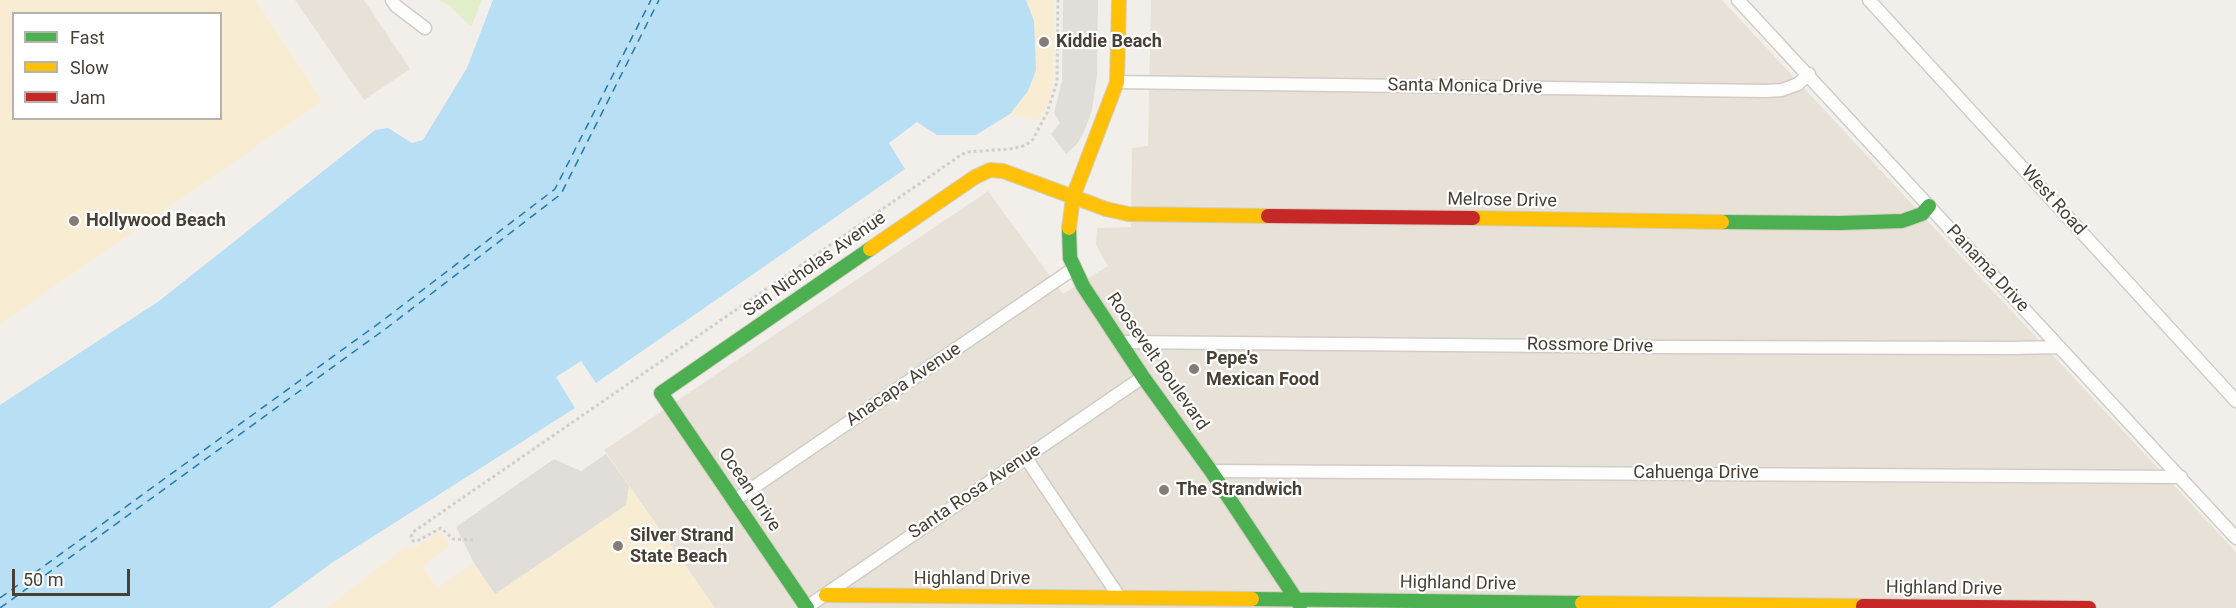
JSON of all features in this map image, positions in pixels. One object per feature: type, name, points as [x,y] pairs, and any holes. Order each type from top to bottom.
[{"type":"street","points":[[392,0],[396,6],[425,28]]},
{"type":"street","name":"Roosevelt Boulevard","points":[[1119,0],[1117,82],[1073,197],[1069,222],[1070,258],[1073,269],[1143,376],[1211,471],[1299,604]]},
{"type":"street","name":"Panama Drive","points":[[1738,0],[1809,74],[2236,538]]},
{"type":"street","name":"West Road","points":[[1869,0],[2236,401]]},
{"type":"street","name":"Santa Monica Drive","points":[[1117,82],[1766,91],[1782,90],[1798,84],[1809,74]]},
{"type":"street","name":"San Nicholas Avenue","points":[[661,393],[975,177],[990,170],[1012,174],[1073,197]]},
{"type":"street","name":"Melrose Drive","points":[[1073,197],[1128,214],[1840,223],[1902,221],[1922,214],[1929,206]]},
{"type":"street","name":"Anacapa Avenue","points":[[735,500],[1073,269]]},
{"type":"street","name":"Rossmore Drive","points":[[1121,342],[1675,347],[2058,347]]},
{"type":"street","name":"Santa Rosa Avenue","points":[[807,607],[1143,376]]},
{"type":"street","name":"Ocean Drive","points":[[661,393],[807,607]]},
{"type":"street","points":[[1026,458],[1120,598]]},
{"type":"street","name":"Cahuenga Drive","points":[[1211,471],[2181,477]]},
{"type":"street","name":"Highland Drive","points":[[826,595],[1120,598],[1299,604],[2089,608]]},
{"type":"path","points":[[473,540],[453,539],[441,528],[417,541],[413,541],[411,537],[413,532],[961,155],[1010,149],[1032,141],[1047,113],[1057,82],[1058,0]]},
{"type":"shaded area","points":[[295,0],[364,0],[410,69],[364,100]]},
{"type":"shaded area","points":[[1063,0],[1098,0],[1097,75],[1092,110],[1077,144],[1066,154],[1051,134],[1060,123],[1054,113],[1062,81]]},
{"type":"shaded area","points":[[1151,0],[1722,0],[2236,552],[2236,608],[715,608],[604,450],[988,191],[1063,294],[1108,266],[1096,245],[1097,228],[1131,227],[1132,148],[1148,146]]},
{"type":"shaded area","points":[[606,454],[629,486],[626,505],[495,594],[474,563],[456,527],[554,459],[581,471]]},
{"type":"green space","points":[[438,0],[482,0],[471,27],[449,5]]},
{"type":"sand","name":"Hollywood Beach","points":[[0,0],[256,0],[322,101],[0,324]]},
{"type":"sand","name":"Kiddie Beach","points":[[1026,0],[1054,0],[1053,81],[1040,121],[1010,114],[1028,91],[1034,21]]},
{"type":"sand","name":"Silver Strand State Beach","points":[[629,486],[715,608],[326,608],[404,548],[417,547],[439,532],[451,544],[423,567],[437,588],[474,563],[495,593],[626,505]]},
{"type":"water","points":[[493,0],[1026,0],[1034,21],[1036,70],[1028,91],[1010,114],[976,135],[937,135],[917,122],[889,143],[905,169],[596,383],[581,361],[556,377],[575,408],[333,562],[270,608],[0,608],[0,405],[159,301],[375,130],[388,128],[412,143],[423,140],[467,68]]},
{"type":"ferry route","points":[[0,598],[382,321],[555,189],[651,0]]},
{"type":"ferry route","points":[[0,608],[388,327],[561,194],[659,0]]},
{"type":"traffic: fast","points":[[1722,222],[1902,221],[1922,214],[1929,206]]},
{"type":"traffic: fast","points":[[1069,228],[1070,258],[1083,286],[1300,605]]},
{"type":"traffic: fast","points":[[807,608],[661,393],[870,249]]},
{"type":"traffic: fast","points":[[1252,599],[1582,603]]},
{"type":"traffic: slow","points":[[1069,228],[1073,197],[1117,82],[1119,0]]},
{"type":"traffic: slow","points":[[870,249],[975,177],[990,170],[1003,171],[1106,209],[1128,214],[1268,216]]},
{"type":"traffic: slow","points":[[1473,218],[1722,222]]},
{"type":"traffic: slow","points":[[826,595],[1252,599]]},
{"type":"traffic: slow","points":[[1582,603],[1863,606]]},
{"type":"traffic: jam","points":[[1268,216],[1473,218]]},
{"type":"traffic: jam","points":[[1863,606],[2089,608]]},
{"type":"place","name":"Kiddie Beach","points":[[1044,42]]},
{"type":"place","name":"Hollywood Beach","points":[[74,221]]},
{"type":"place","name":"Pepe's Mexican Food","points":[[1194,369]]},
{"type":"place","name":"The Strandwich","points":[[1164,490]]},
{"type":"place","name":"Silver Strand State Beach","points":[[618,546]]}]
